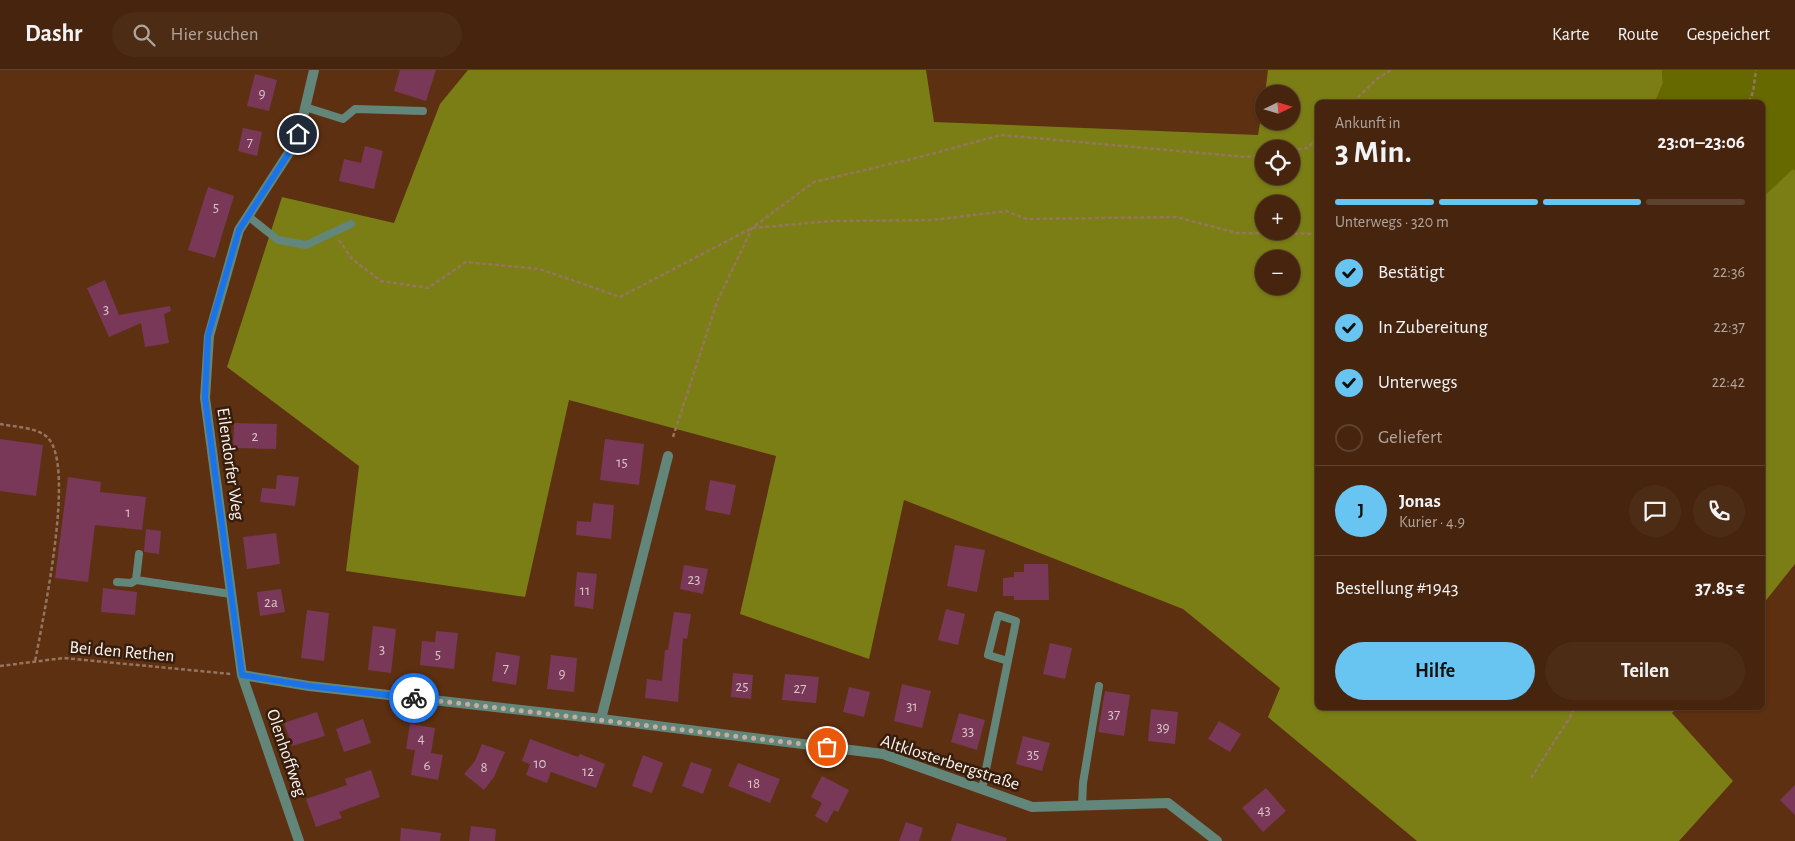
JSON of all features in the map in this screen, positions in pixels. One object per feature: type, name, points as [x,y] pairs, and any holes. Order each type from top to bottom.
[{"type":"street","name":"Eilendorfer Weg","points":[[242,675],[205,398],[208,336],[239,230],[292,148],[298,134],[314,70]]},
{"type":"street","points":[[601,719],[668,456]]},
{"type":"street","name":"Altklosterbergstraße","points":[[242,675],[309,686],[601,719],[883,754],[1032,807],[1168,803],[1217,841]]},
{"type":"street","name":"Olenhoffweg","points":[[242,675],[299,841]]},
{"type":"lane","points":[[305,107],[343,119],[355,109],[424,110]]},
{"type":"lane","points":[[248,216],[278,240],[306,245],[351,224]]},
{"type":"lane","points":[[136,580],[139,554]]},
{"type":"lane","points":[[117,582],[130,583],[136,580],[231,594]]},
{"type":"lane","points":[[982,788],[1016,621],[998,615],[988,655],[1008,660]]},
{"type":"lane","points":[[1082,806],[1083,783],[1099,686]]},
{"type":"path","points":[[1355,100],[1378,78],[1391,70]]},
{"type":"path","points":[[1750,100],[1753,92],[1756,70]]},
{"type":"path","points":[[333,232],[352,259],[381,281],[428,288],[466,262],[540,269],[620,297],[752,228],[814,182],[920,157],[1001,135],[1246,157],[1255,156]]},
{"type":"path","points":[[1300,149],[1307,148],[1315,141]]},
{"type":"path","points":[[752,228],[831,221],[932,220],[1006,211],[1027,219],[1176,218],[1237,233],[1315,234]]},
{"type":"path","points":[[672,437],[717,302],[752,228]]},
{"type":"path","points":[[0,424],[34,431],[46,436],[53,445],[58,463],[57,528],[35,662]]},
{"type":"path","name":"Bei den Rethen","points":[[0,666],[64,658],[242,675]]},
{"type":"path","points":[[1531,778],[1573,710]]},
{"type":"shaded area","points":[[468,70],[926,70],[934,122],[1258,135],[1259,130],[1300,130],[1300,85],[1266,85],[1268,70],[1662,70],[1663,83],[1656,100],[1315,100],[1315,710],[1675,710],[1672,713],[1733,781],[1679,841],[1417,841],[1268,717],[1280,688],[1183,609],[904,500],[869,659],[740,614],[776,456],[569,400],[525,597],[346,571],[359,466],[227,367],[282,197],[394,223],[440,104]]},
{"type":"shaded area","points":[[1662,70],[1795,70],[1795,171],[1793,170],[1765,195],[1765,100],[1656,100],[1663,83]]},
{"type":"shaded area","points":[[1793,169],[1795,171],[1795,564],[1765,602],[1765,195]]},
{"type":"building","points":[[400,70],[436,70],[426,101],[394,91]]},
{"type":"building","points":[[255,74],[277,80],[269,111],[247,106]]},
{"type":"building","points":[[243,128],[262,132],[257,156],[238,151]]},
{"type":"building","points":[[365,146],[383,151],[374,189],[339,181],[344,159],[361,163]]},
{"type":"building","points":[[208,187],[234,196],[215,258],[188,250]]},
{"type":"building","points":[[105,280],[119,315],[170,306],[171,311],[164,314],[169,343],[145,347],[141,323],[109,337],[87,288]]},
{"type":"building","points":[[234,423],[277,424],[276,449],[233,448]]},
{"type":"building","points":[[0,439],[43,445],[36,496],[0,491]]},
{"type":"building","points":[[605,439],[644,444],[639,485],[600,480]]},
{"type":"building","points":[[277,475],[299,477],[295,506],[260,502],[262,488],[276,489]]},
{"type":"building","points":[[68,477],[101,482],[100,492],[146,497],[142,530],[95,525],[88,582],[55,578]]},
{"type":"building","points":[[710,480],[736,485],[730,515],[705,510]]},
{"type":"building","points":[[593,503],[614,505],[611,539],[576,535],[577,521],[591,522]]},
{"type":"building","points":[[146,529],[161,531],[159,554],[144,552]]},
{"type":"building","points":[[276,533],[280,564],[247,569],[243,537]]},
{"type":"building","points":[[955,545],[985,550],[977,592],[947,586]]},
{"type":"building","points":[[1024,564],[1048,564],[1049,600],[1014,600],[1014,596],[1003,596],[1003,578],[1014,577],[1014,572],[1024,572]]},
{"type":"building","points":[[684,565],[708,569],[703,594],[680,589]]},
{"type":"building","points":[[577,572],[597,574],[593,609],[574,606]]},
{"type":"building","points":[[103,588],[137,592],[135,615],[101,612]]},
{"type":"building","points":[[281,589],[285,612],[260,616],[257,592]]},
{"type":"building","points":[[946,609],[965,614],[958,645],[938,640]]},
{"type":"building","points":[[307,610],[329,613],[324,661],[301,658]]},
{"type":"building","points":[[674,612],[691,614],[687,639],[683,638],[678,702],[645,698],[647,679],[662,681],[665,650],[668,650]]},
{"type":"building","points":[[373,626],[396,629],[391,673],[368,670]]},
{"type":"building","points":[[436,631],[458,633],[454,669],[420,665],[422,641],[435,642]]},
{"type":"building","points":[[1050,643],[1072,648],[1065,679],[1043,674]]},
{"type":"building","points":[[496,652],[520,656],[516,685],[492,681]]},
{"type":"building","points":[[551,655],[577,658],[574,692],[547,689]]},
{"type":"building","points":[[733,673],[753,675],[751,699],[731,697]]},
{"type":"building","points":[[785,674],[819,677],[816,703],[782,700]]},
{"type":"building","points":[[902,684],[931,691],[922,728],[894,721]]},
{"type":"building","points":[[849,687],[870,692],[864,717],[843,712]]},
{"type":"building","points":[[1105,691],[1130,695],[1124,736],[1098,732]]},
{"type":"building","points":[[1151,709],[1178,712],[1175,744],[1148,741]]},
{"type":"building","points":[[317,712],[325,736],[292,746],[284,723]]},
{"type":"building","points":[[959,713],[985,720],[977,750],[951,742]]},
{"type":"building","points":[[363,719],[371,743],[344,752],[336,729]]},
{"type":"building","points":[[1219,721],[1241,734],[1230,752],[1208,739]]},
{"type":"building","points":[[410,724],[435,728],[431,753],[443,755],[438,780],[411,775],[415,750],[406,749]]},
{"type":"building","points":[[1023,736],[1050,743],[1042,771],[1016,764]]},
{"type":"building","points":[[530,739],[578,757],[580,754],[605,764],[596,788],[551,772],[547,783],[526,775],[530,764],[522,761]]},
{"type":"building","points":[[482,744],[505,752],[494,777],[484,790],[464,774],[475,761]]},
{"type":"building","points":[[643,755],[663,763],[652,793],[632,786]]},
{"type":"building","points":[[691,762],[712,769],[703,794],[682,786]]},
{"type":"building","points":[[738,763],[780,779],[770,803],[728,786]]},
{"type":"building","points":[[371,770],[380,797],[339,812],[342,818],[316,827],[306,799],[347,785],[345,779]]},
{"type":"building","points":[[822,776],[849,790],[838,812],[834,810],[827,823],[815,816],[822,803],[811,797]]},
{"type":"building","points":[[1795,785],[1795,815],[1780,800]]},
{"type":"building","points":[[1266,788],[1286,811],[1263,832],[1242,808]]},
{"type":"building","points":[[906,822],[923,828],[919,841],[899,841]]},
{"type":"building","points":[[957,823],[1007,838],[1006,841],[951,841]]},
{"type":"building","points":[[471,826],[496,829],[495,841],[469,841]]},
{"type":"building","points":[[401,828],[441,833],[440,841],[400,841]]},
{"type":"way so far","points":[[414,698],[827,747]]},
{"type":"route","points":[[298,134],[292,148],[239,230],[208,336],[205,398],[242,675],[309,686],[414,698]]}]
